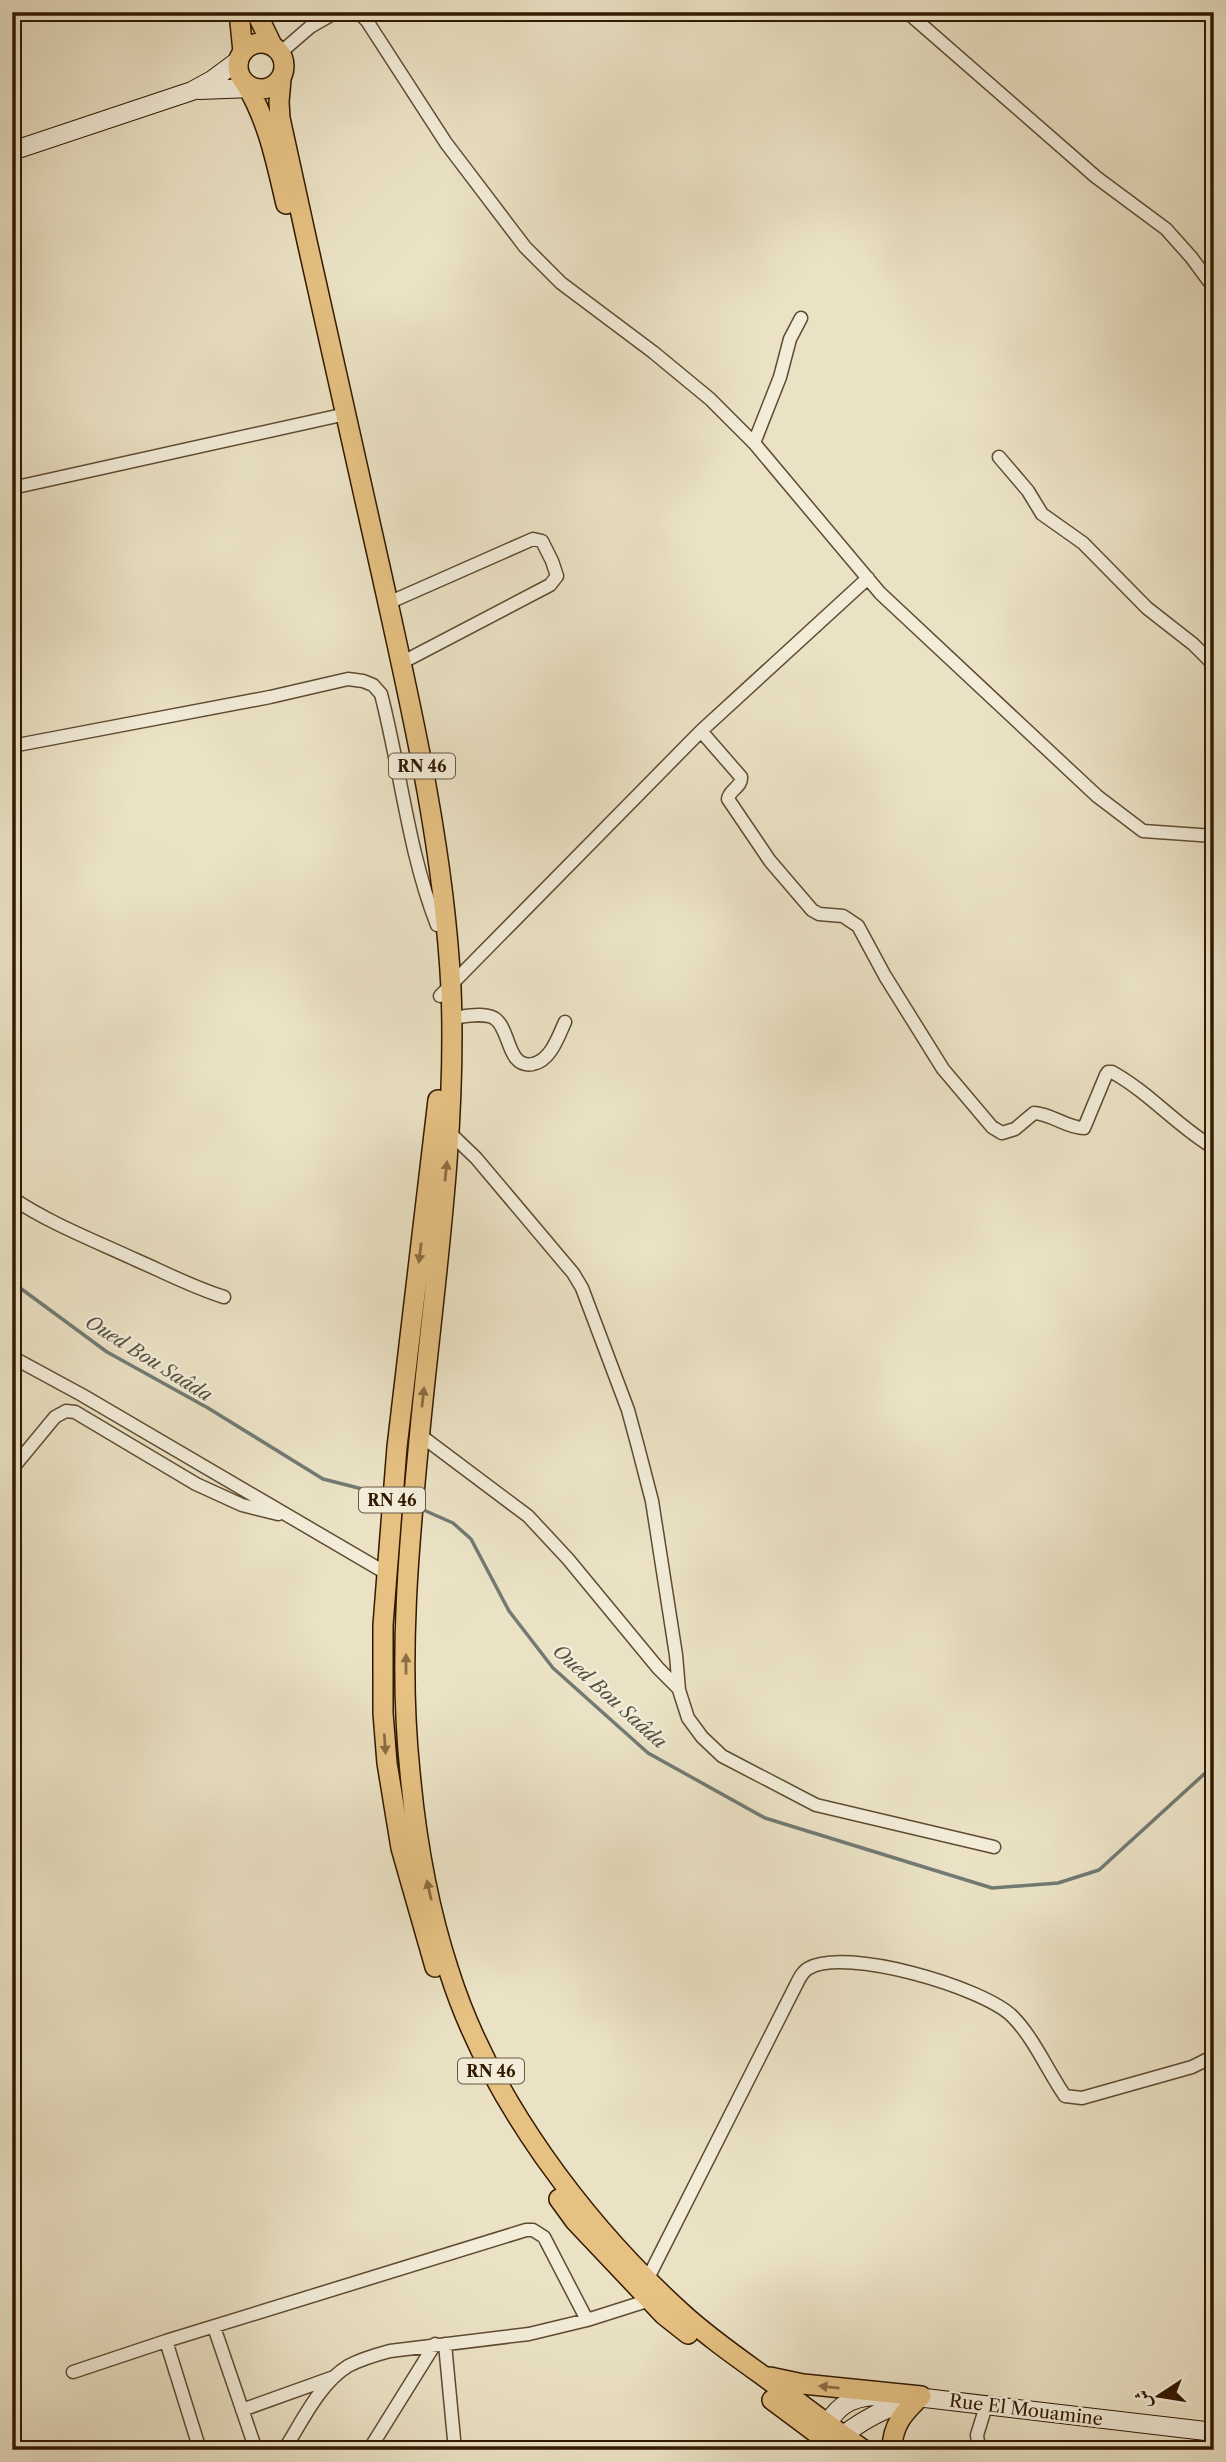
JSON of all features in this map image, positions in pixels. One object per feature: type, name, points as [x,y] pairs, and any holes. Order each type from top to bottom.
[{"type":"main road","points":[[239,12],[240,76],[248,86]]},
{"type":"main road","points":[[192,91],[248,86],[265,90],[281,79],[285,66],[256,12]]},
{"type":"main road","points":[[12,151],[192,91],[221,74],[257,43],[276,49]]},
{"type":"main road","name":"RN 46","points":[[281,79],[280,118],[395,673],[426,838],[445,991],[451,1018],[450,1133],[410,1546],[406,1688],[409,1767],[419,1849],[449,1971],[492,2073],[529,2134],[583,2209],[676,2307],[716,2343],[760,2374],[832,2438]]},
{"type":"main road","name":"RN 46","points":[[248,86],[258,104],[270,139],[388,603],[422,767],[444,901],[445,991],[438,1110],[397,1447],[383,1650],[383,1713],[387,1763],[401,1848],[439,1979],[480,2076],[521,2146],[575,2221],[664,2315],[832,2438],[864,2450]]},
{"type":"main road","points":[[760,2374],[803,2384],[922,2396]]},
{"type":"main road","points":[[832,2438],[872,2415],[922,2396]]},
{"type":"main road","points":[[892,2450],[896,2426],[902,2414],[922,2396]]},
{"type":"main road","name":"Rue El Mouamine","points":[[922,2396],[1214,2432]]},
{"type":"street","points":[[276,49],[336,12]]},
{"type":"street","points":[[358,12],[446,143],[525,247],[561,283],[653,352],[709,399],[754,443],[880,593],[1070,772],[1123,818],[1143,831],[1214,836]]},
{"type":"street","points":[[908,12],[1097,177],[1166,229],[1214,288]]},
{"type":"street","points":[[754,443],[780,377],[790,340],[801,318]]},
{"type":"street","points":[[12,488],[341,415]]},
{"type":"street","points":[[999,457],[1028,491],[1042,514],[1083,542],[1147,608],[1193,644],[1214,665]]},
{"type":"street","points":[[388,603],[533,539],[542,541],[556,570],[556,576],[550,585],[401,663]]},
{"type":"street","points":[[445,991],[701,731],[868,578]]},
{"type":"street","points":[[12,746],[243,703],[348,679],[373,685],[382,694],[400,772],[418,872],[437,925]]},
{"type":"street","points":[[701,731],[741,777],[740,783],[728,799],[770,861],[812,910],[819,914],[843,916],[858,926],[885,976],[943,1069],[992,1127],[1002,1133],[1008,1132],[1034,1113],[1084,1128],[1103,1081],[1111,1071],[1140,1089],[1186,1130],[1214,1148]]},
{"type":"street","points":[[451,1018],[482,1015],[493,1018],[502,1027],[515,1058],[526,1064],[545,1058],[565,1022]]},
{"type":"street","points":[[450,1133],[476,1158],[573,1273],[582,1288],[628,1410],[652,1501],[679,1689],[688,1718],[702,1738],[722,1756],[797,1796],[826,1807],[994,1847]]},
{"type":"street","points":[[12,1198],[32,1211],[96,1242],[195,1287],[224,1297]]},
{"type":"street","points":[[12,1357],[295,1519],[387,1563]]},
{"type":"street","points":[[12,1469],[55,1417],[66,1411],[75,1412],[196,1484],[243,1505],[295,1519]]},
{"type":"street","points":[[420,1435],[528,1516],[679,1689]]},
{"type":"street","points":[[648,2278],[794,1989],[802,1974],[809,1968],[841,1961],[859,1962],[935,1979],[985,1999],[1011,2015],[1060,2089],[1070,2098],[1082,2098],[1192,2067],[1214,2056]]},
{"type":"street","points":[[73,2372],[526,2230],[533,2230],[544,2237],[587,2320]]},
{"type":"street","points":[[242,2410],[334,2377],[368,2357],[390,2351],[529,2334],[587,2320],[650,2300]]},
{"type":"street","points":[[214,2327],[256,2450]]},
{"type":"street","points":[[166,2341],[200,2450]]},
{"type":"street","points":[[375,2448],[440,2344]]},
{"type":"street","points":[[440,2344],[455,2450]]},
{"type":"street","points":[[284,2450],[334,2377]]},
{"type":"street","points":[[979,2450],[976,2435],[986,2406]]},
{"type":"waterway","name":"Oued Bou Saâda","points":[[12,1282],[107,1352],[208,1408],[323,1479],[386,1495]]},
{"type":"waterway","name":"Oued Bou Saâda","points":[[419,1508],[453,1523],[471,1539],[509,1611],[553,1668],[648,1753],[765,1818],[992,1888],[1058,1883],[1099,1870],[1214,1765]]}]
